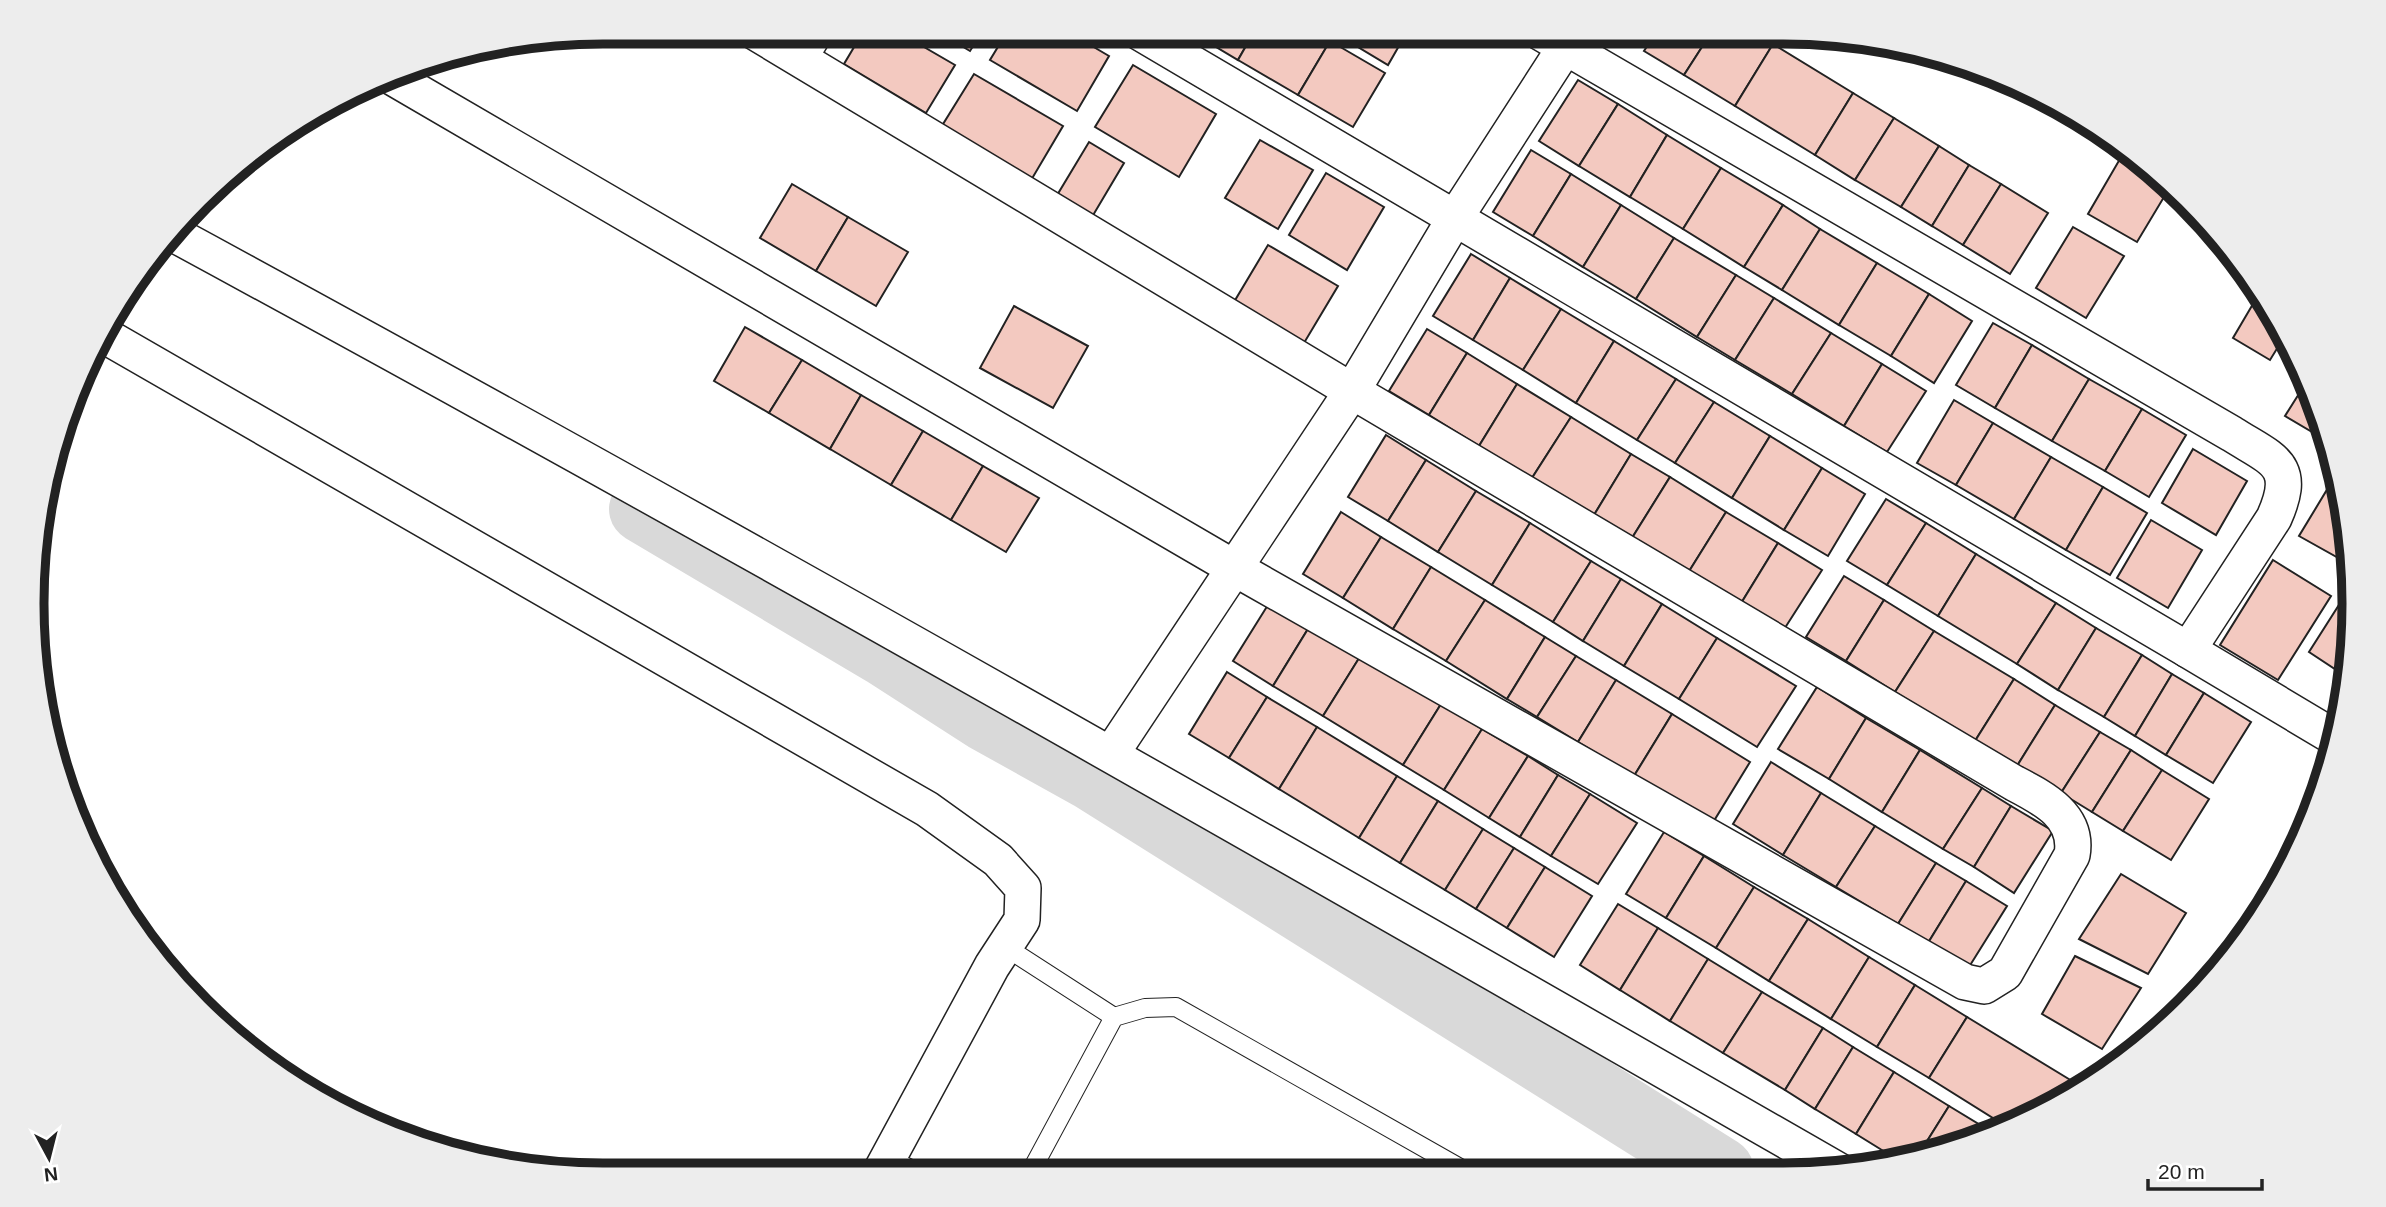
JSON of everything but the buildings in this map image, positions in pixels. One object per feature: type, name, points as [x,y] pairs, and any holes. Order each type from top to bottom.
[{"type":"street","points":[[401,81],[1236,569],[1965,982],[1984,986],[2005,973],[2072,855],[2074,842],[2066,819],[2046,800],[1352,391],[808,44]]},
{"type":"street","points":[[1159,44],[2327,732]]},
{"type":"street","points":[[1111,754],[1352,391],[1556,44]]},
{"type":"street","points":[[1572,44],[2232,434],[2279,465],[2285,482],[2274,518],[2188,650]]},
{"type":"street","points":[[180,238],[1111,754],[1823,1162]]},
{"type":"street","points":[[111,339],[927,809],[998,860],[1023,888],[1021,920],[1004,946],[901,1163]]},
{"type":"lane","points":[[1004,946],[1115,1017]]},
{"type":"lane","points":[[1035,1163],[1115,1017],[1145,1008],[1176,1006],[1451,1163]]},
{"type":"waterway","points":[[643,509],[884,652],[985,717],[1091,776],[1707,1163]]}]
